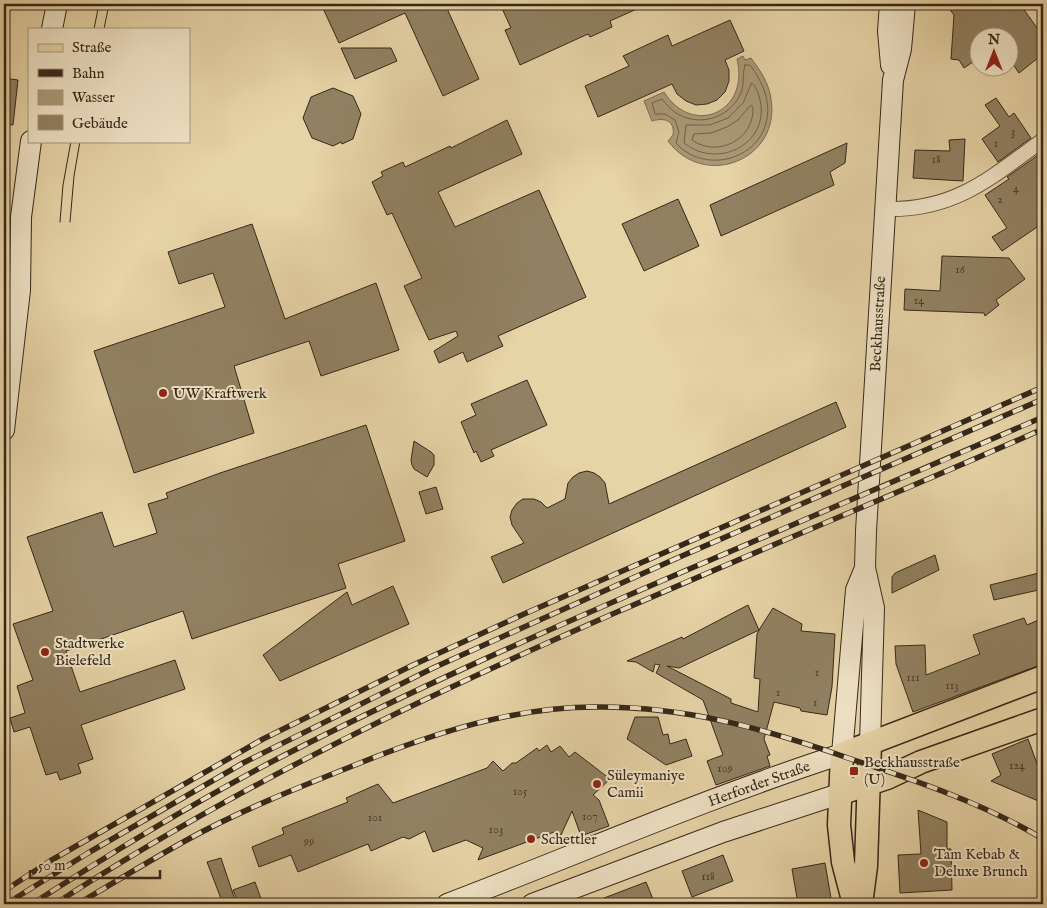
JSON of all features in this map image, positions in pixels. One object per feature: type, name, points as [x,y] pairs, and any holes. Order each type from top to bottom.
[{"type":"main road","name":"Herforder Straße","points":[[842,754],[1043,677]]},
{"type":"main road","points":[[839,794],[869,785],[921,762],[1043,719]]},
{"type":"main road","name":"Beckhausstraße","points":[[861,904],[866,866],[870,744]]},
{"type":"main road","points":[[842,754],[839,794],[840,841],[843,862],[854,904]]},
{"type":"street","points":[[52,28],[57,4]]},
{"type":"street","name":"Beckhausstraße","points":[[890,4],[888,47],[893,80]]},
{"type":"street","name":"Beckhausstraße","points":[[870,744],[874,608],[865,568],[893,80],[904,32],[905,4]]},
{"type":"street","points":[[885,209],[934,205],[951,199],[987,181],[1043,140]]},
{"type":"street","points":[[4,430],[20,290],[21,217],[31,142]]},
{"type":"street","name":"Beckhausstraße","points":[[842,754],[856,590],[865,568]]},
{"type":"street","name":"Herforder Straße","points":[[447,904],[714,800],[842,754]]},
{"type":"street","points":[[532,904],[723,832],[839,794]]},
{"type":"water","points":[[743,56],[745,60],[751,58],[764,77],[770,93],[771,120],[764,138],[752,152],[737,161],[719,165],[701,164],[683,156],[668,141],[673,135],[671,123],[665,120],[652,121],[644,101],[664,92],[676,106],[689,113],[703,116],[716,113],[727,105],[735,93],[739,78],[737,59]]},
{"type":"building","points":[[321,4],[445,4],[479,79],[443,96],[405,13],[339,43]]},
{"type":"building","points":[[500,4],[648,4],[610,21],[612,27],[590,37],[588,34],[520,65],[505,30],[511,28]]},
{"type":"building","points":[[946,4],[1020,4],[1037,28],[1043,23],[1043,54],[1020,72],[1020,28],[970,28],[970,64],[964,68],[959,60],[951,59],[954,15]]},
{"type":"building","points":[[730,20],[744,51],[725,60],[729,70],[729,81],[725,92],[717,100],[707,104],[696,105],[686,101],[677,94],[672,84],[598,117],[585,86],[629,66],[623,56],[668,35],[672,46]]},
{"type":"building","points":[[341,48],[391,48],[397,61],[355,79]]},
{"type":"building","points":[[4,78],[18,80],[13,125],[4,124]]},
{"type":"building","points":[[333,88],[353,96],[361,114],[353,139],[333,146],[312,138],[303,118],[311,97]]},
{"type":"building","points":[[996,98],[1009,117],[1014,113],[1031,138],[998,162],[982,139],[1000,126],[985,105]]},
{"type":"building","points":[[507,120],[522,154],[438,192],[455,227],[539,190],[586,297],[498,336],[503,346],[467,362],[463,352],[439,363],[434,351],[458,336],[456,331],[429,340],[404,286],[422,278],[392,213],[387,215],[372,182],[383,176],[381,172],[403,162],[405,167],[450,146],[451,148]]},
{"type":"building","points":[[965,139],[963,181],[913,178],[915,150],[950,151],[949,140]]},
{"type":"building","points":[[847,143],[845,163],[830,172],[834,185],[721,236],[710,205]]},
{"type":"building","points":[[1041,153],[1043,156],[1043,223],[1002,251],[992,237],[1007,228],[985,195],[1009,179],[1007,177]]},
{"type":"building","points":[[678,199],[699,246],[644,271],[622,224]]},
{"type":"building","points":[[252,224],[285,319],[376,283],[399,350],[321,376],[309,341],[234,366],[254,433],[134,473],[94,351],[225,307],[213,273],[179,284],[168,252]]},
{"type":"building","points":[[942,256],[1009,258],[1025,279],[996,300],[999,305],[985,316],[984,313],[904,310],[905,289],[940,291]]},
{"type":"building","points":[[527,380],[547,425],[491,450],[494,456],[481,462],[476,451],[474,453],[461,422],[476,415],[471,404]]},
{"type":"building","points":[[836,402],[846,427],[503,583],[491,557],[524,543],[512,525],[510,517],[517,503],[523,499],[534,499],[541,502],[547,508],[565,499],[568,483],[579,473],[587,471],[600,477],[605,483],[609,504]]},
{"type":"building","points":[[366,425],[405,541],[338,564],[346,588],[192,639],[183,611],[66,651],[80,692],[175,660],[185,689],[81,725],[93,759],[78,764],[81,773],[60,780],[57,772],[46,775],[30,727],[14,732],[10,718],[25,713],[17,686],[33,680],[13,624],[53,611],[27,537],[102,512],[114,547],[157,533],[148,504],[168,498],[166,493],[220,473]]},
{"type":"building","points":[[414,441],[434,455],[434,465],[427,477],[414,469],[412,465]]},
{"type":"building","points":[[436,487],[443,509],[426,514],[419,492]]},
{"type":"building","points":[[935,555],[939,570],[892,593],[892,577],[895,573]]},
{"type":"building","points":[[1043,572],[1043,589],[994,600],[990,585]]},
{"type":"building","points":[[393,586],[409,624],[280,681],[263,655],[347,592],[352,605]]},
{"type":"building","points":[[748,605],[759,630],[773,608],[802,624],[801,631],[835,634],[832,687],[827,715],[801,711],[800,708],[774,702],[764,739],[770,755],[767,756],[770,766],[716,785],[707,761],[723,755],[703,700],[656,673],[660,665],[655,664],[653,672],[636,662],[627,661],[682,637],[683,639]],"holes":[[[759,630],[757,634],[754,678],[760,679],[758,712],[731,703],[731,699],[667,666],[679,668]]]},
{"type":"building","points":[[1024,618],[1027,625],[1043,618],[1043,664],[913,712],[896,664],[895,646],[925,645],[926,675],[980,654],[973,635]]},
{"type":"building","points":[[635,717],[658,717],[663,735],[668,734],[670,744],[686,739],[692,756],[666,765],[627,739]]},
{"type":"building","points":[[1028,739],[1043,780],[1043,803],[991,781],[1001,775],[992,754]]},
{"type":"building","points":[[547,745],[551,752],[560,746],[569,757],[575,752],[610,779],[593,795],[599,800],[609,826],[581,836],[572,811],[561,835],[554,832],[478,860],[483,848],[466,840],[433,852],[425,831],[409,839],[403,837],[371,851],[368,844],[298,872],[291,855],[259,867],[252,847],[284,834],[282,828],[348,802],[346,798],[378,784],[393,803],[487,768],[493,761],[503,771],[512,763],[516,763],[537,748],[539,751]]},
{"type":"building","points":[[918,810],[947,822],[947,849],[951,849],[952,890],[900,893],[898,855],[921,854]]},
{"type":"building","points":[[723,855],[733,881],[692,897],[682,871]]},
{"type":"building","points":[[221,858],[235,900],[223,904],[207,862]]},
{"type":"building","points":[[825,863],[832,904],[798,904],[792,869]]},
{"type":"building","points":[[255,882],[263,904],[239,904],[233,890]]},
{"type":"building","points":[[646,882],[655,904],[591,903]]},
{"type":"tram line","points":[[94,28],[99,4]]},
{"type":"tram line","points":[[104,28],[109,4]]},
{"type":"tram line","points":[[60,222],[63,185],[71,142]]},
{"type":"tram line","points":[[70,222],[74,176],[80,142]]},
{"type":"railway","points":[[4,891],[50,861],[263,739],[413,665],[524,614],[1043,387]]},
{"type":"railway","points":[[6,904],[88,853],[243,763],[433,668],[675,559],[1043,399]]},
{"type":"railway","points":[[32,904],[182,811],[275,760],[375,710],[577,618],[1043,417]]},
{"type":"railway","points":[[55,904],[172,832],[292,766],[415,704],[665,591],[1043,429]]},
{"type":"railway","points":[[78,904],[205,830],[268,800],[385,753],[445,732],[506,716],[568,708],[633,708],[665,711],[696,715],[757,729],[817,747],[948,793],[996,814],[1043,839]]},
{"type":"place","name":"UW Kraftwerk","points":[[163,393]]},
{"type":"place","name":"Stadtwerke Bielefeld","points":[[45,652]]},
{"type":"place","name":"Beckhausstraße (U)","points":[[854,771]]},
{"type":"place","name":"Süleymaniye Camii","points":[[597,784]]},
{"type":"place","name":"Schettler","points":[[531,839]]},
{"type":"place","name":"Tam Kebab & Deluxe Brunch","points":[[924,863]]}]
